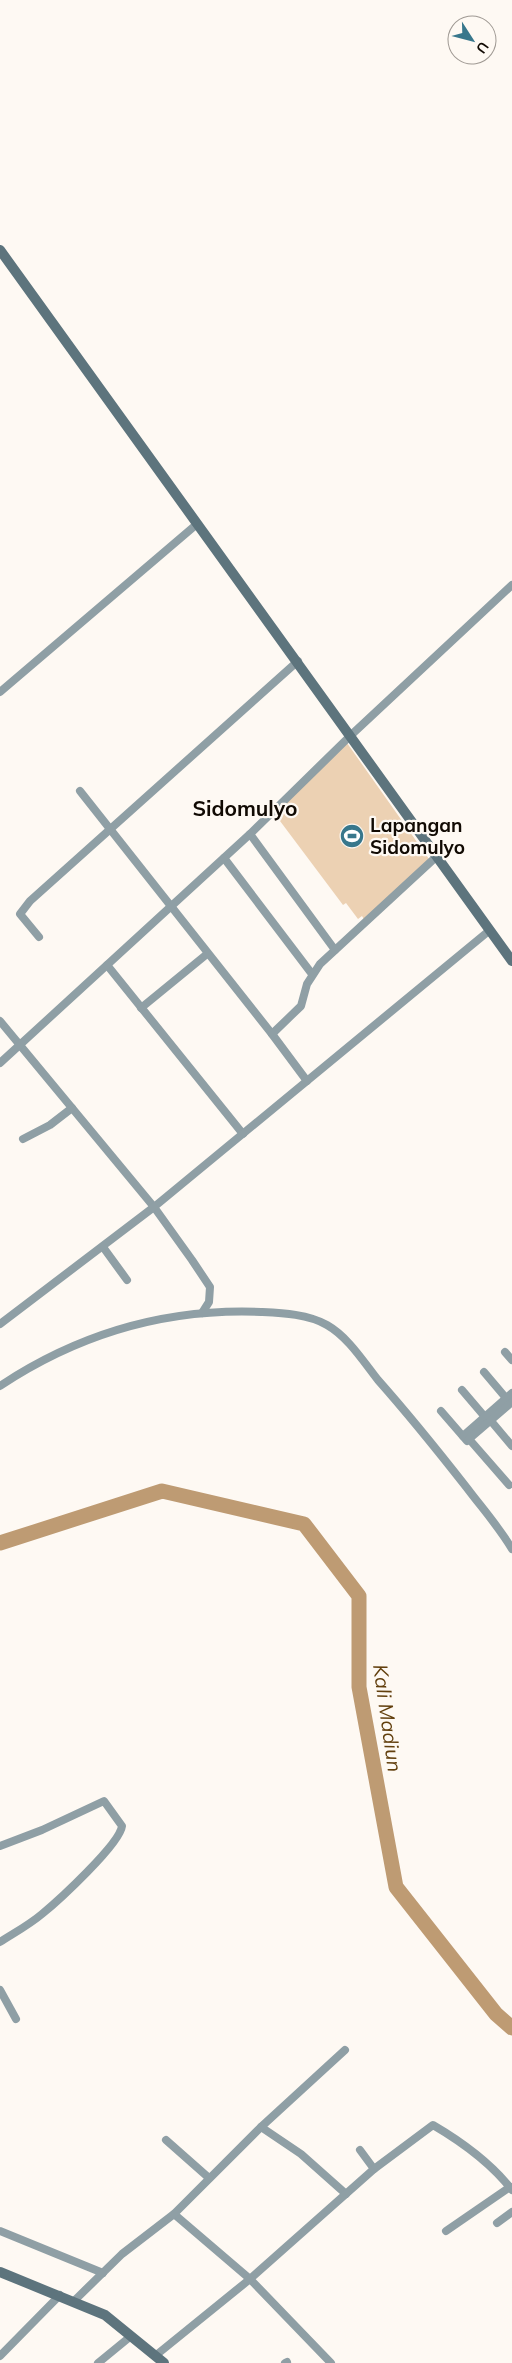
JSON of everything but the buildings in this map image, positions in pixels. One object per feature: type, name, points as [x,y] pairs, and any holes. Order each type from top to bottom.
[{"type":"main road","points":[[0,250],[298,661],[349,737],[512,961]]},
{"type":"main road","points":[[0,2272],[104,2314],[159,2360]]},
{"type":"street","points":[[0,692],[197,524]]},
{"type":"street","points":[[0,1063],[250,834],[349,737],[512,585]]},
{"type":"street","points":[[39,937],[20,912],[30,901],[298,661]]},
{"type":"street","points":[[80,792],[272,1034],[307,1081]]},
{"type":"street","points":[[250,834],[335,950]]},
{"type":"street","points":[[272,1034],[302,1006],[306,984],[312,974],[335,950],[436,857]]},
{"type":"street","points":[[224,858],[312,974]]},
{"type":"street","points":[[0,1324],[154,1207],[490,930]]},
{"type":"street","points":[[141,1008],[207,954]]},
{"type":"street","points":[[107,965],[243,1134]]},
{"type":"street","points":[[0,1021],[154,1207],[210,1287],[209,1302],[202,1313]]},
{"type":"street","points":[[23,1139],[50,1124],[72,1108]]},
{"type":"street","points":[[103,1247],[127,1280]]},
{"type":"street","points":[[0,1375],[2,1384],[61,1350],[124,1326],[202,1313],[230,1311],[286,1314],[327,1324],[343,1337],[419,1427],[512,1549]]},
{"type":"street","points":[[505,1352],[512,1360]]},
{"type":"street","points":[[466,1438],[510,1398],[484,1372]]},
{"type":"street","points":[[462,1390],[512,1446]]},
{"type":"street","points":[[441,1411],[509,1486]]},
{"type":"street","points":[[0,1846],[42,1830],[104,1801],[122,1826],[121,1833],[110,1848],[53,1905],[0,1942]]},
{"type":"street","points":[[0,1990],[16,2019]]},
{"type":"street","points":[[74,2301],[122,2254],[174,2214],[261,2127],[345,2050]]},
{"type":"street","points":[[159,2360],[374,2169],[433,2125],[453,2137],[499,2173],[511,2189],[446,2231]]},
{"type":"street","points":[[261,2127],[301,2154],[346,2194]]},
{"type":"street","points":[[166,2140],[209,2178]]},
{"type":"street","points":[[360,2150],[374,2169]]},
{"type":"street","points":[[497,2223],[512,2212]]},
{"type":"street","points":[[174,2214],[250,2279],[331,2363]]},
{"type":"street","points":[[0,2231],[103,2273]]},
{"type":"street","points":[[0,2356],[60,2295]]},
{"type":"street","points":[[98,2363],[131,2336]]},
{"type":"shaded area","name":"Lapangan Sidomulyo","points":[[347,743],[429,859],[365,921],[362,916],[358,919],[346,903],[343,905],[274,813]]},
{"type":"waterway","name":"Kali Madiun","points":[[0,1543],[162,1491],[304,1524],[359,1596],[359,1687],[396,1887],[496,2014],[512,2028]]},
{"type":"place","name":"Lapangan Sidomulyo","points":[[352,836]]},
{"type":"district","name":"Sidomulyo","points":[[245,808]]}]
